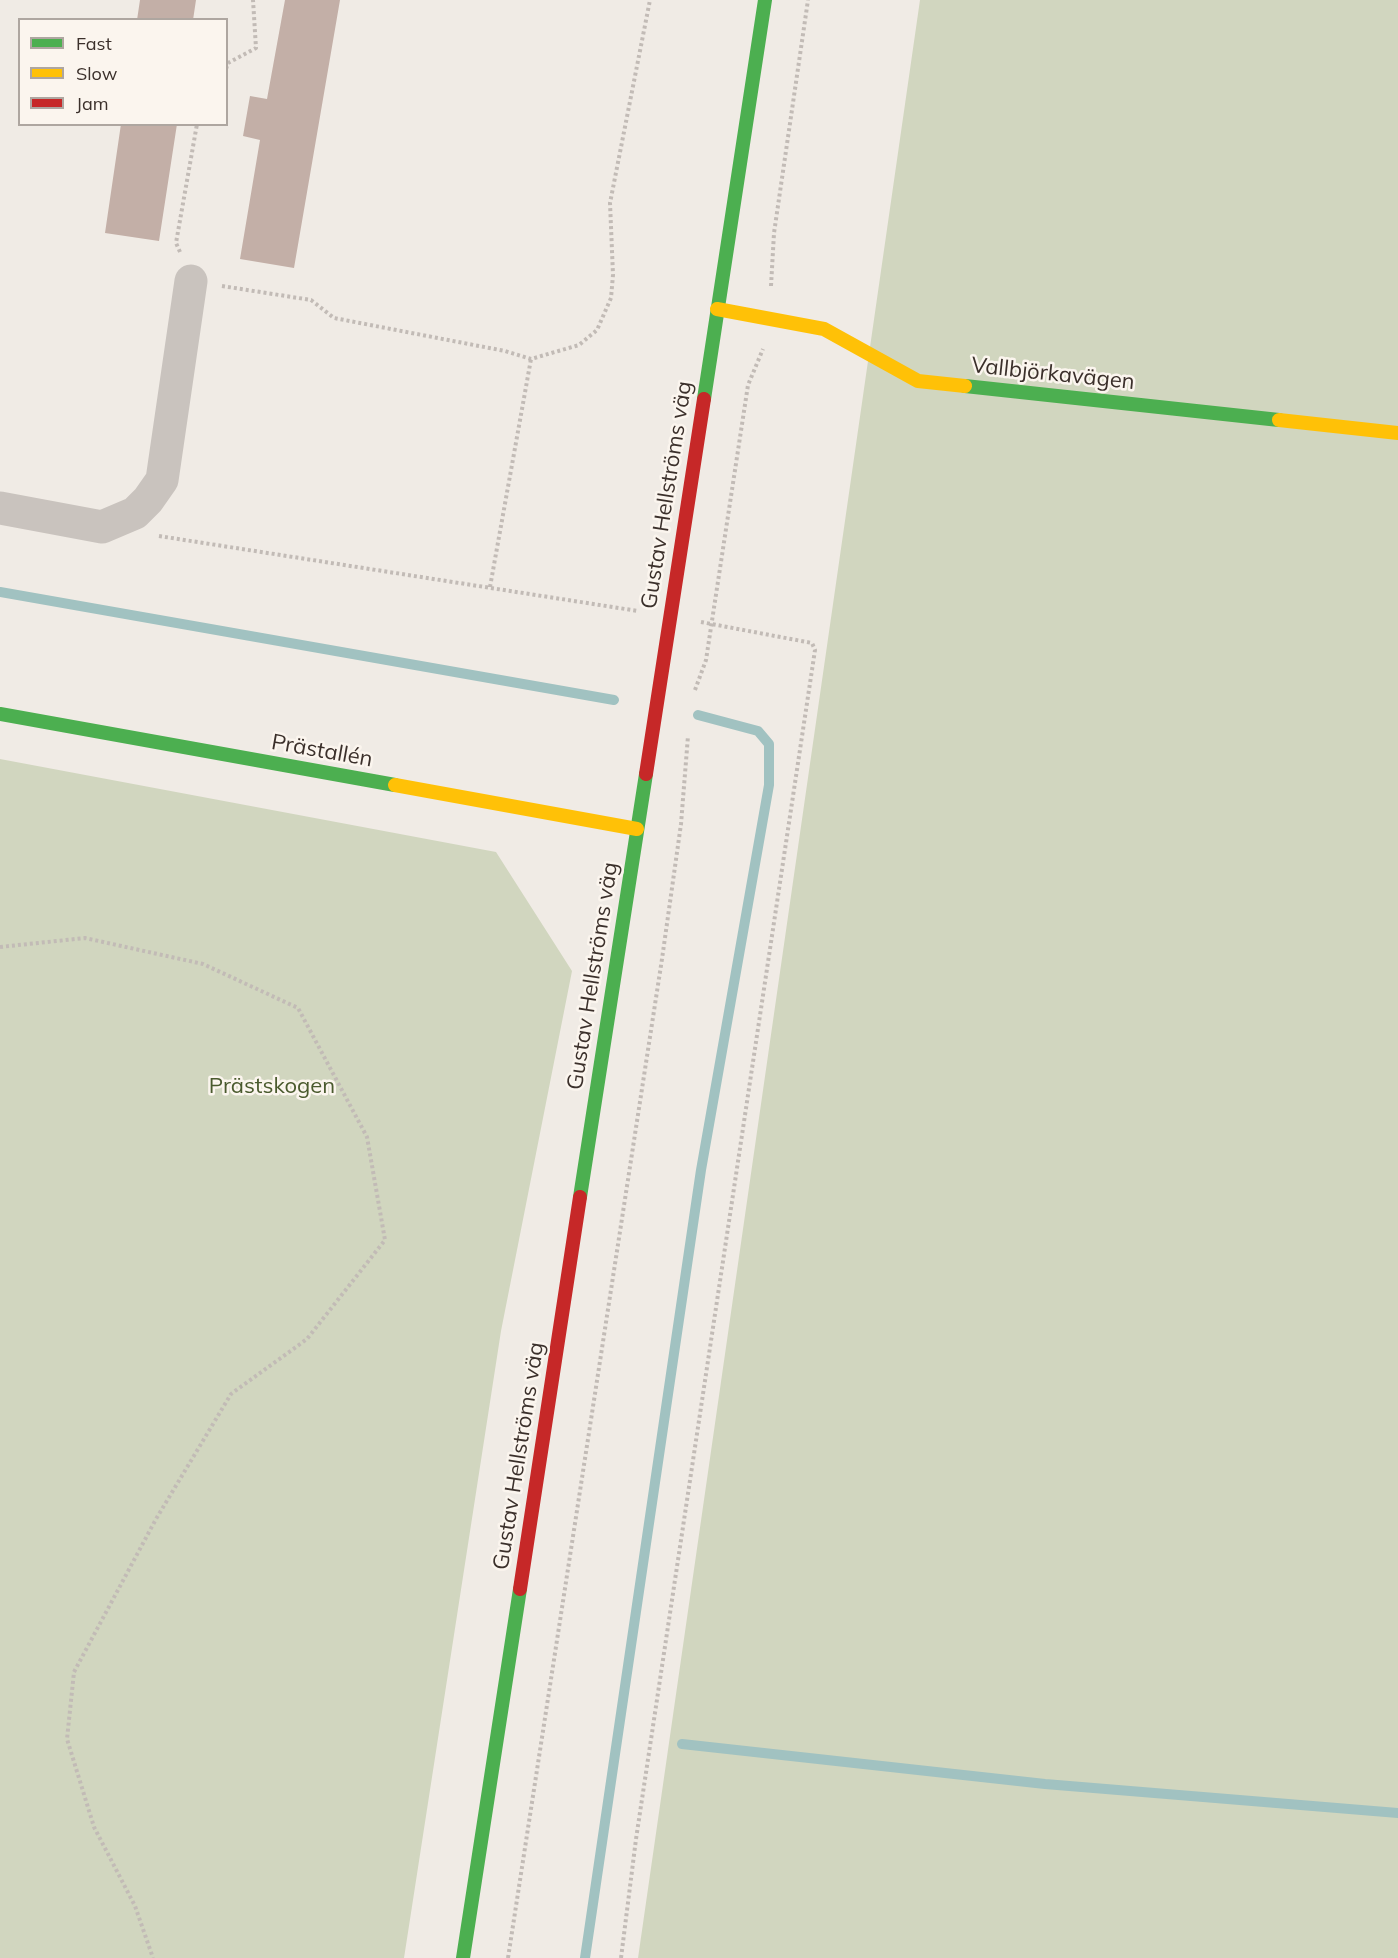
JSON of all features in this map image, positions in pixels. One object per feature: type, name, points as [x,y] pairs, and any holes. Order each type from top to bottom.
[{"type":"street","name":"Gustav Hellströms väg","points":[[463,1958],[765,0]]},
{"type":"street","points":[[0,508],[102,527],[135,513],[162,480],[192,281]]},
{"type":"street","name":"Vallbjörkavägen","points":[[717,309],[824,329],[918,381],[1398,433]]},
{"type":"street","name":"Prästallén","points":[[0,714],[637,829]]},
{"type":"path","points":[[228,63],[256,48],[253,0]]},
{"type":"path","points":[[196,126],[176,243],[192,281],[311,300],[334,318],[505,351],[531,359],[579,345],[597,330],[611,298],[613,275],[610,203],[650,0]]},
{"type":"path","points":[[490,587],[531,359]]},
{"type":"path","points":[[102,527],[748,628],[812,643],[815,650],[636,1839],[621,1958]]},
{"type":"path","points":[[508,1958],[662,959],[681,824],[688,732]]},
{"type":"path","points":[[0,947],[85,938],[203,964],[298,1008],[367,1137],[385,1240],[307,1339],[231,1394],[156,1519],[74,1672],[67,1739],[94,1827],[135,1906],[153,1958]]},
{"type":"green space","points":[[920,0],[1398,0],[1398,1958],[638,1958]]},
{"type":"green space","name":"Prästskogen","points":[[0,759],[496,852],[572,971],[501,1331],[404,1958],[0,1958]]},
{"type":"building","points":[[140,0],[196,0],[193,18],[137,18]]},
{"type":"building","points":[[285,0],[340,0],[294,268],[240,259],[260,140],[243,136],[250,96],[267,99]]},
{"type":"building","points":[[121,126],[177,126],[159,241],[105,233]]},
{"type":"waterway","points":[[0,592],[614,700]]},
{"type":"waterway","points":[[585,1958],[701,1170],[769,785],[769,744],[758,731],[698,715]]},
{"type":"waterway","points":[[682,1744],[1045,1784],[1398,1813]]},
{"type":"traffic: fast","points":[[704,399],[765,0]]},
{"type":"traffic: fast","points":[[965,386],[1279,420]]},
{"type":"traffic: fast","points":[[0,714],[395,785]]},
{"type":"traffic: fast","points":[[580,1197],[646,774]]},
{"type":"traffic: fast","points":[[463,1958],[520,1589]]},
{"type":"traffic: slow","points":[[717,309],[824,329],[918,381],[965,386]]},
{"type":"traffic: slow","points":[[1279,420],[1398,433]]},
{"type":"traffic: slow","points":[[395,785],[637,829]]},
{"type":"traffic: jam","points":[[646,774],[704,399]]},
{"type":"traffic: jam","points":[[520,1589],[580,1197]]}]
